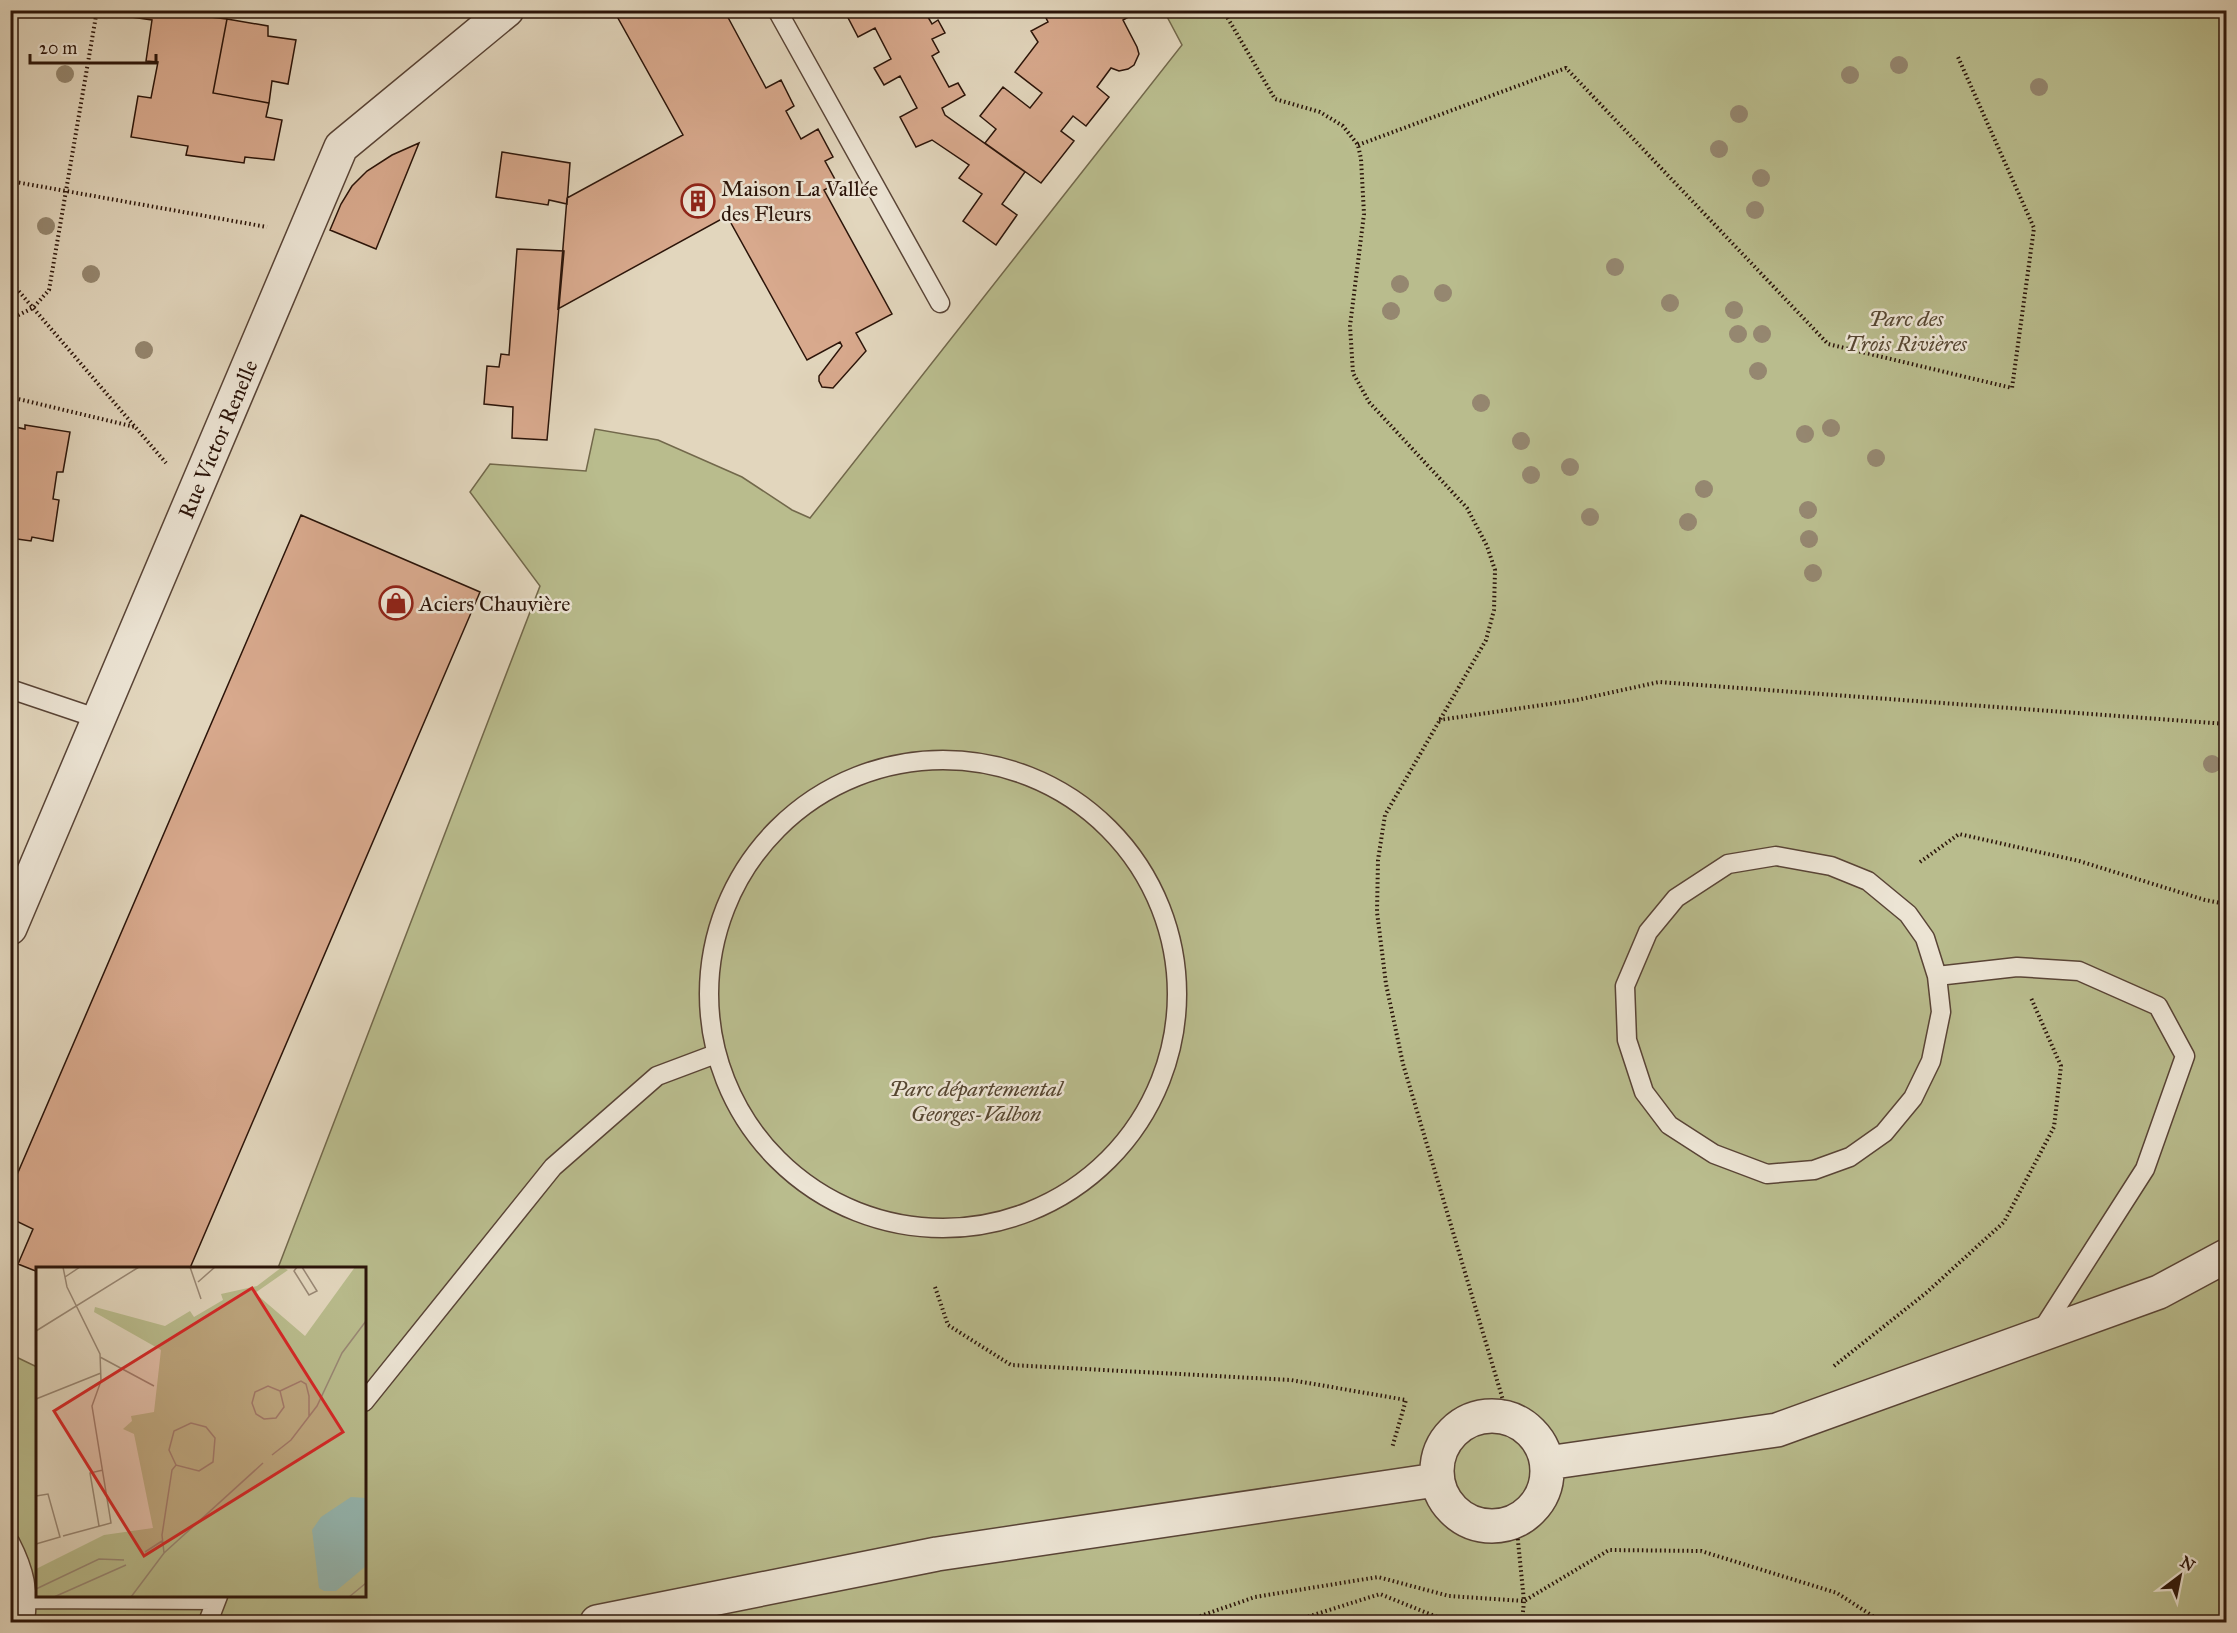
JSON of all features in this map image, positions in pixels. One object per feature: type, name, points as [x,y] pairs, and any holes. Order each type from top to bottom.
[{"type":"street","name":"Rue Victor Renelle","points":[[10,928],[341,147],[507,10]]},
{"type":"street","points":[[1547,1463],[1777,1430],[2159,1292],[2226,1256]]},
{"type":"street","points":[[1489,1415],[1508,1417],[1522,1424],[1534,1435],[1547,1463],[1547,1481],[1541,1498],[1530,1512],[1516,1521],[1499,1526],[1482,1526],[1466,1520],[1452,1510],[1442,1496],[1436,1480],[1436,1461],[1443,1444],[1455,1429],[1470,1419],[1489,1415]]},
{"type":"street","points":[[597,1623],[937,1554],[1436,1480]]},
{"type":"lane","points":[[777,10],[940,303]]},
{"type":"lane","points":[[10,689],[99,719]]},
{"type":"lane","points":[[940,758],[998,767],[1056,791],[1117,829],[1159,894],[1177,962],[1175,1033],[1136,1125],[1084,1186],[1038,1214],[963,1234],[872,1220],[806,1185],[754,1135],[713,1055],[706,1001],[714,944],[736,894],[771,836],[814,792],[872,766],[940,758]]},
{"type":"lane","points":[[1776,856],[1831,866],[1868,881],[1908,914],[1914,922],[1925,938],[1937,976],[1941,1012],[1931,1061],[1913,1098],[1884,1133],[1850,1157],[1814,1170],[1767,1174],[1714,1154],[1669,1125],[1644,1092],[1627,1040],[1625,986],[1648,932],[1676,898],[1728,864],[1776,856]]},
{"type":"lane","points":[[1937,976],[2017,967],[2079,971],[2158,1006],[2185,1056],[2145,1169],[2038,1337]]},
{"type":"lane","points":[[366,1400],[553,1167],[657,1076],[713,1055]]},
{"type":"lane","points":[[10,1542],[22,1565],[28,1599],[25,1623]]},
{"type":"lane","points":[[28,1599],[217,1598],[208,1623]]},
{"type":"path","points":[[10,319],[33,308],[49,290],[97,10]]},
{"type":"path","points":[[1224,10],[1275,99],[1320,112],[1343,126],[1358,146],[1361,159],[1364,214],[1350,326],[1353,373],[1369,402],[1467,508],[1487,546],[1496,570],[1494,610],[1485,640],[1385,815],[1378,860],[1377,912],[1386,984],[1403,1064],[1508,1417]]},
{"type":"path","points":[[1358,146],[1566,68],[1828,344],[2012,388],[2034,228],[1958,57]]},
{"type":"path","points":[[10,181],[305,234]]},
{"type":"path","points":[[10,281],[194,496]]},
{"type":"path","points":[[10,397],[135,427]]},
{"type":"path","points":[[1439,720],[1577,700],[1659,682],[2226,724]]},
{"type":"path","points":[[1920,862],[1959,834],[2079,861],[2205,900],[2226,904]]},
{"type":"path","points":[[1832,1367],[1926,1293],[2004,1222],[2054,1127],[2061,1066],[2017,967]]},
{"type":"path","points":[[935,1287],[948,1325],[1011,1365],[1291,1380],[1406,1400],[1380,1488]]},
{"type":"path","points":[[1516,1521],[1524,1601],[1522,1623]]},
{"type":"path","points":[[1183,1623],[1256,1597],[1378,1577],[1449,1596],[1524,1601],[1609,1550],[1701,1551],[1838,1593],[1882,1623]]},
{"type":"path","points":[[1291,1623],[1380,1594],[1442,1619],[1446,1623]]},
{"type":"green space","name":"Parc départemental Georges-Valbon","points":[[1164,11],[2226,11],[2226,1622],[11,1622],[10,1354],[36,1367],[36,1597],[366,1597],[366,1267],[278,1267],[540,586],[470,492],[490,464],[586,471],[595,429],[658,440],[742,477],[792,510],[810,518],[1182,45]]},
{"type":"building","points":[[133,10],[213,10],[211,17],[227,19],[213,93],[269,103],[266,117],[282,120],[274,160],[245,157],[244,163],[186,155],[188,146],[131,137],[138,96],[151,98],[158,62],[146,61],[152,20],[132,17]]},
{"type":"building","name":"Maison La Vallée des Fleurs","points":[[724,10],[766,88],[781,80],[794,106],[786,111],[801,139],[818,129],[833,157],[825,161],[837,183],[824,190],[892,314],[856,333],[866,351],[833,388],[822,387],[819,376],[842,346],[840,342],[807,360],[727,216],[558,309],[567,198],[683,135],[614,11]]},
{"type":"building","points":[[844,10],[927,10],[925,12],[932,24],[938,20],[945,33],[932,39],[939,52],[932,56],[949,87],[958,83],[965,95],[942,108],[945,115],[1025,172],[1002,204],[1017,215],[996,245],[963,221],[982,194],[959,178],[969,165],[932,140],[916,147],[900,117],[917,108],[900,76],[884,85],[874,68],[891,59],[875,28],[858,37]]},
{"type":"building","points":[[1060,10],[1132,10],[1134,14],[1123,20],[1139,54],[1134,65],[1128,69],[1119,71],[1111,68],[1097,87],[1109,97],[1086,126],[1073,116],[1061,131],[1074,141],[1041,183],[985,143],[996,129],[980,116],[1003,87],[1030,108],[1042,93],[1015,72],[1038,42],[1031,31],[1048,22],[1046,18]]},
{"type":"building","points":[[227,19],[268,26],[268,36],[296,40],[288,84],[272,81],[269,103],[213,93]]},
{"type":"building","points":[[419,143],[376,249],[330,230],[352,186],[367,171],[392,155]]},
{"type":"building","points":[[502,152],[570,163],[567,204],[549,200],[548,205],[496,197]]},
{"type":"building","points":[[517,249],[564,251],[547,440],[512,438],[513,407],[484,404],[487,366],[499,367],[501,354],[509,355]]},
{"type":"building","points":[[25,425],[70,432],[63,472],[57,472],[53,499],[59,500],[53,541],[32,537],[31,541],[10,538],[10,426],[25,429]]},
{"type":"building","points":[[301,515],[480,592],[190,1267],[36,1267],[36,1271],[18,1264],[33,1229],[10,1218],[10,1191]]},
{"type":"place","name":"Maison La Vallée des Fleurs","points":[[698,201]]},
{"type":"place","name":"Aciers Chauvière","points":[[396,603]]},
{"type":"park label","name":"Parc des Trois Rivières","points":[[1906,330]]}]
